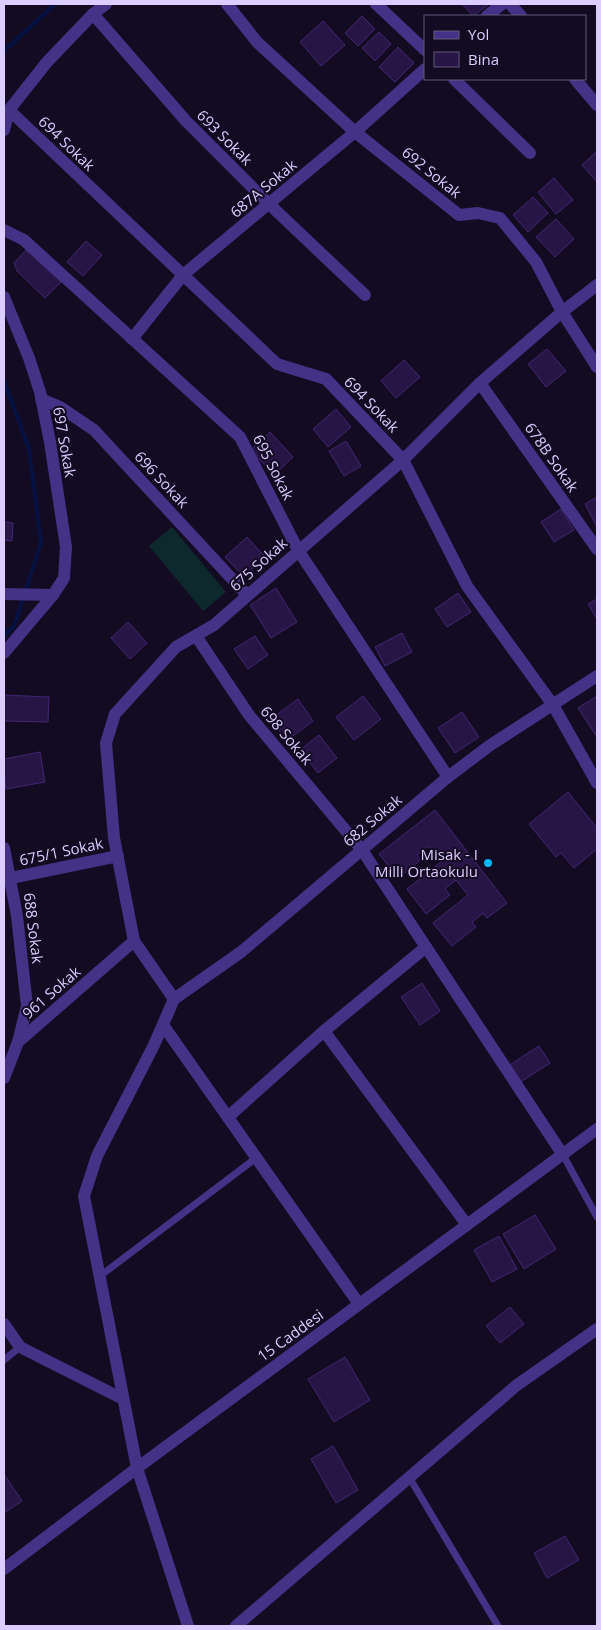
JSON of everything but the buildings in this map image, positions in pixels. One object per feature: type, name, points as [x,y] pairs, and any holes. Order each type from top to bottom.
[{"type":"street","points":[[4,130],[9,110],[47,62],[93,14],[106,4]]},
{"type":"street","name":"692 Sokak","points":[[226,4],[257,42],[355,132],[459,215],[478,213],[500,218],[536,262],[562,312],[597,367]]},
{"type":"street","points":[[376,4],[424,49]]},
{"type":"street","points":[[488,15],[502,4]]},
{"type":"street","points":[[510,4],[520,15]]},
{"type":"street","name":"693 Sokak","points":[[93,14],[186,122],[365,295]]},
{"type":"street","name":"687A Sokak","points":[[132,340],[183,275],[355,132],[424,70]]},
{"type":"street","points":[[455,80],[530,153]]},
{"type":"street","points":[[576,80],[597,105]]},
{"type":"street","name":"694 Sokak","points":[[9,110],[277,364],[326,379],[403,460],[466,586],[554,705],[597,783]]},
{"type":"street","name":"695 Sokak","points":[[4,230],[24,240],[240,437],[298,550],[448,777]]},
{"type":"street","name":"675 Sokak","points":[[134,941],[114,838],[106,743],[115,714],[176,647],[214,625],[403,460],[480,383],[562,312],[597,285]]},
{"type":"street","name":"697 Sokak","points":[[4,298],[29,358],[41,399],[66,547],[64,578],[52,595]]},
{"type":"street","name":"678B Sokak","points":[[480,383],[593,534],[597,550]]},
{"type":"street","name":"696 Sokak","points":[[41,399],[60,407],[94,430],[247,596]]},
{"type":"street","points":[[10,594],[52,595]]},
{"type":"street","points":[[4,653],[52,595]]},
{"type":"street","name":"698 Sokak","points":[[196,636],[249,715],[362,850],[563,1155]]},
{"type":"street","name":"682 Sokak","points":[[174,998],[241,952],[448,777],[489,746],[597,676]]},
{"type":"street","name":"688 Sokak","points":[[4,848],[17,916],[27,1006],[18,1042]]},
{"type":"street","name":"675/1 Sokak","points":[[11,878],[118,856]]},
{"type":"street","points":[[134,941],[174,998],[163,1025],[97,1156],[84,1196],[137,1468],[188,1626]]},
{"type":"street","name":"961 Sokak","points":[[4,1078],[18,1042],[134,941]]},
{"type":"street","points":[[228,1117],[324,1031],[426,947]]},
{"type":"street","points":[[163,1025],[360,1304]]},
{"type":"street","points":[[324,1031],[467,1225]]},
{"type":"street","name":"15 Caddesi","points":[[4,1569],[137,1468],[597,1130]]},
{"type":"street","points":[[4,1324],[20,1346],[123,1399]]},
{"type":"street","points":[[236,1626],[517,1385],[597,1328]]},
{"type":"lane","points":[[563,1155],[597,1217]]},
{"type":"lane","points":[[100,1276],[256,1158]]},
{"type":"lane","points":[[4,1360],[20,1346]]},
{"type":"lane","points":[[409,1477],[498,1626]]},
{"type":"green space","points":[[172,527],[226,592],[203,611],[149,546]]},
{"type":"waterway","points":[[4,51],[55,4]]},
{"type":"waterway","points":[[4,381],[29,449],[41,543],[14,626],[4,636]]},
{"type":"place","name":"Misak - I Milli Ortaokulu","points":[[488,863]]}]
